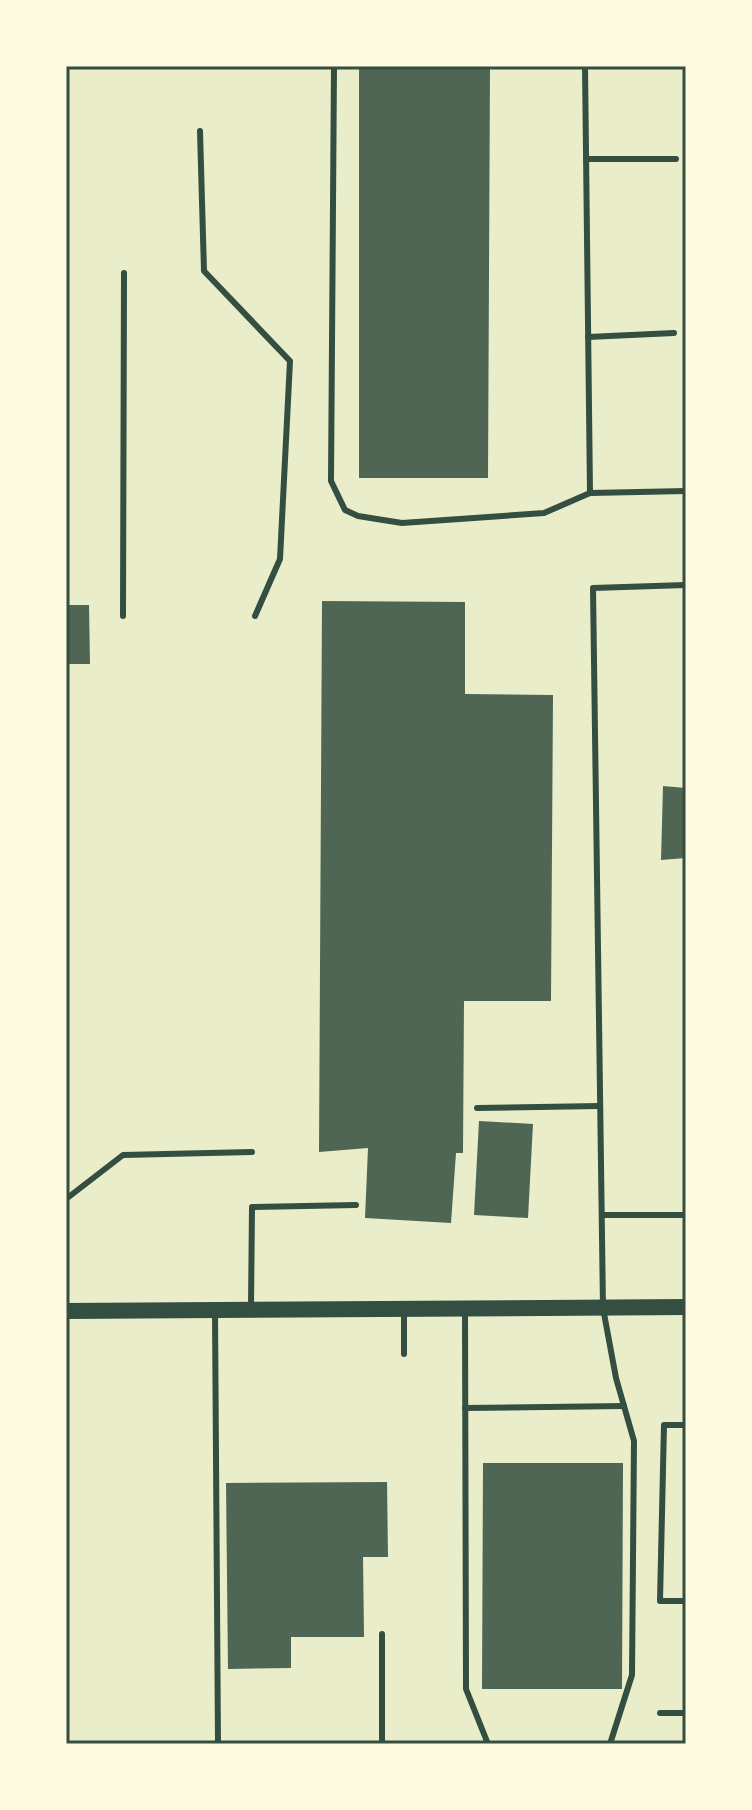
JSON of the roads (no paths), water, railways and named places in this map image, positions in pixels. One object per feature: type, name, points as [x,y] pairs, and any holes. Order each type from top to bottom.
[{"type":"main road","points":[[66,1311],[686,1307]]},
{"type":"lane","points":[[334,66],[331,481],[345,510],[358,516],[402,523],[544,513],[590,493],[686,491]]},
{"type":"lane","points":[[585,66],[590,493]]},
{"type":"lane","points":[[200,131],[204,271],[290,361],[280,559],[255,616]]},
{"type":"lane","points":[[586,159],[676,159]]},
{"type":"lane","points":[[123,616],[124,273]]},
{"type":"lane","points":[[588,337],[674,333]]},
{"type":"lane","points":[[610,1744],[632,1675],[634,1441],[616,1378],[603,1308],[593,588],[686,585]]},
{"type":"lane","points":[[477,1108],[600,1106]]},
{"type":"lane","points":[[66,1199],[123,1155],[252,1152]]},
{"type":"lane","points":[[251,1310],[252,1207],[356,1205]]},
{"type":"lane","points":[[602,1215],[686,1215]]},
{"type":"lane","points":[[404,1309],[404,1354]]},
{"type":"lane","points":[[465,1309],[466,1689],[488,1744]]},
{"type":"lane","points":[[215,1311],[218,1744]]},
{"type":"lane","points":[[465,1408],[624,1406]]},
{"type":"lane","points":[[686,1425],[664,1425],[660,1601],[686,1601]]},
{"type":"lane","points":[[382,1634],[382,1744]]},
{"type":"lane","points":[[660,1713],[686,1713]]}]
